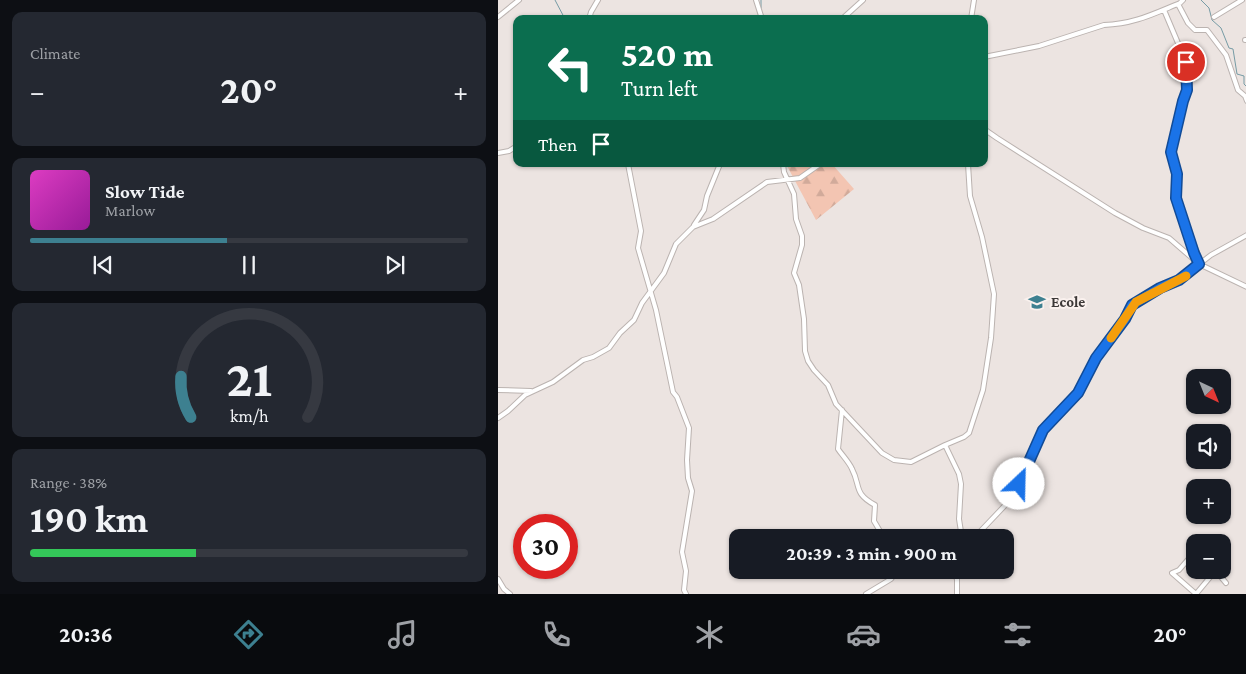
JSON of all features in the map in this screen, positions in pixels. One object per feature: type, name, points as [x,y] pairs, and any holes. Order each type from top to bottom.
[{"type":"street","points":[[498,17],[519,0]]},
{"type":"street","points":[[590,15],[598,0]]},
{"type":"street","points":[[756,0],[761,15]]},
{"type":"street","points":[[847,15],[864,0]]},
{"type":"street","points":[[972,15],[974,0]]},
{"type":"street","points":[[988,56],[1039,46],[1104,24],[1114,24],[1150,17],[1183,0]]},
{"type":"street","points":[[1214,17],[1242,0]]},
{"type":"street","points":[[1178,4],[1188,23],[1195,30],[1207,30],[1216,40],[1226,55],[1238,90],[1245,96],[1246,101]]},
{"type":"street","points":[[1164,10],[1186,62],[1187,90],[1171,152],[1177,174],[1176,198],[1199,264]]},
{"type":"street","points":[[988,132],[1115,213],[1143,228],[1169,238],[1199,264],[1246,287]]},
{"type":"street","points":[[498,153],[513,148]]},
{"type":"street","points":[[629,167],[641,231],[638,248],[656,310],[673,392],[689,428],[686,460],[692,491],[682,552],[686,571],[684,590],[686,594]]},
{"type":"street","points":[[498,418],[532,391],[553,382],[583,360],[609,348],[620,333],[634,320],[642,303],[664,273],[676,244],[693,227],[704,210],[706,196],[719,167]]},
{"type":"street","points":[[784,167],[794,194],[796,219],[802,236],[802,245],[794,273],[804,319],[805,351],[808,361],[828,385],[836,404],[878,450],[894,460],[911,462],[964,438],[969,433],[983,390],[994,314],[994,294],[982,237],[970,196],[968,167]]},
{"type":"street","points":[[693,227],[713,219],[767,182],[800,178],[816,167]]},
{"type":"street","points":[[983,529],[1012,498],[1043,430],[1078,393],[1096,358],[1125,319],[1132,305],[1160,288],[1179,280],[1210,255],[1246,235]]},
{"type":"street","points":[[498,390],[532,391]]},
{"type":"street","points":[[842,410],[838,449],[853,469],[861,493],[867,501],[874,505],[874,521],[879,529]]},
{"type":"street","points":[[945,445],[962,484],[959,519],[961,529]]},
{"type":"street","points":[[1186,562],[1179,570],[1172,573],[1196,594],[1208,579]]},
{"type":"street","points":[[498,579],[504,589],[510,594]]},
{"type":"street","points":[[866,594],[891,579]]},
{"type":"street","points":[[957,594],[958,579]]},
{"type":"street","points":[[1223,579],[1226,583]]},
{"type":"green space","points":[[788,167],[835,167],[854,189],[816,220]]},
{"type":"waterway","points":[[555,0],[563,15]]},
{"type":"waterway","points":[[761,0],[761,8]]},
{"type":"waterway","points":[[1201,0],[1209,8],[1212,20],[1221,28],[1229,48],[1233,49],[1237,74],[1244,76],[1244,84],[1247,87]]},
{"type":"slow traffic","points":[[1111,338],[1125,319],[1132,305],[1160,288],[1186,276]]},
{"type":"place","name":"Ecole","points":[[1037,302]]},
{"type":"route","points":[[1019,484],[1043,430],[1078,393],[1096,358],[1125,319],[1132,305],[1160,288],[1179,280],[1199,264],[1176,198],[1177,174],[1171,152],[1187,90],[1186,62]]}]
